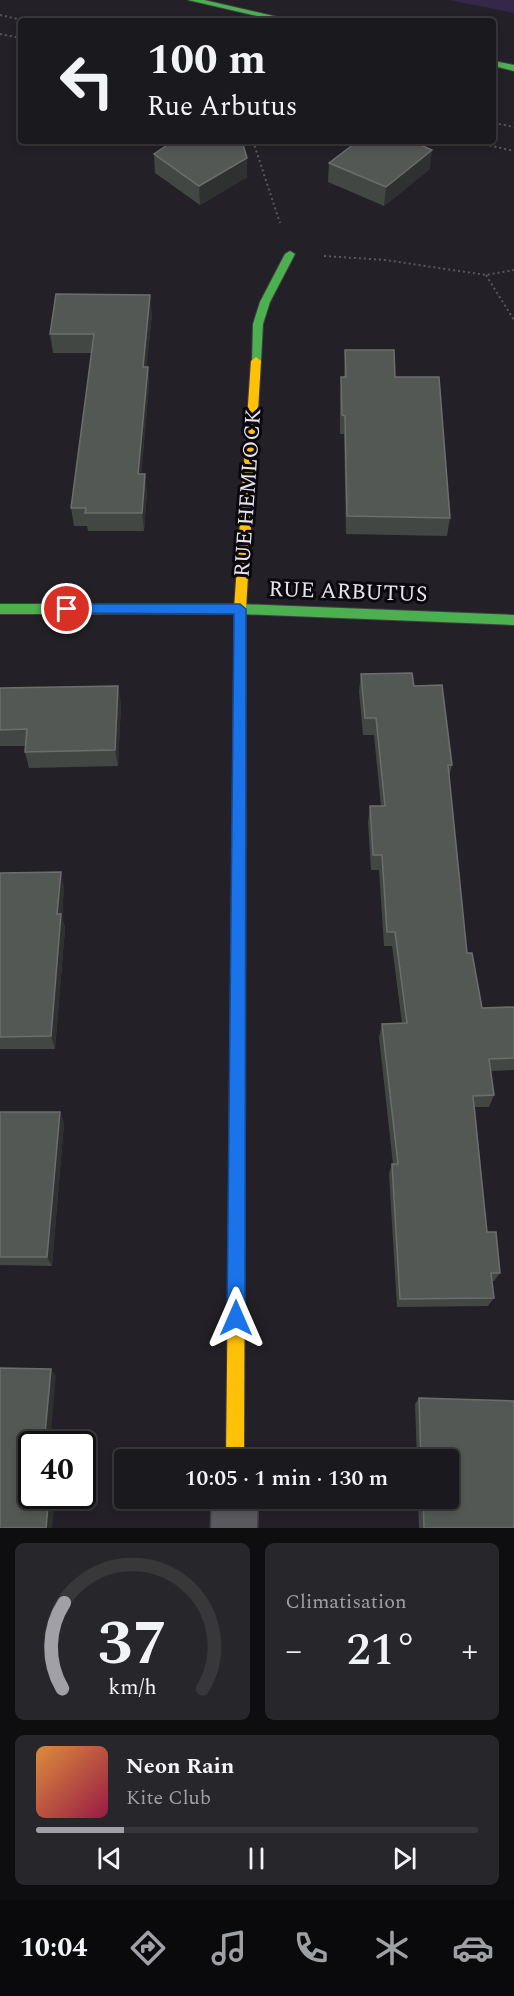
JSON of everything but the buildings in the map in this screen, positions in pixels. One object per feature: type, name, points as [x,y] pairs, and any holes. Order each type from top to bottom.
[{"type":"street","points":[[192,0],[277,18]]},
{"type":"street","points":[[496,64],[514,68]]},
{"type":"street","name":"RUE HEMLOCK","points":[[235,1449],[240,609],[258,324],[265,302],[290,254]]},
{"type":"street","name":"RUE ARBUTUS","points":[[0,609],[240,609],[514,620]]},
{"type":"street","points":[[234,1528],[235,1509]]},
{"type":"path","points":[[0,15],[18,19]]},
{"type":"path","points":[[0,34],[18,37]]},
{"type":"path","points":[[496,124],[514,128]]},
{"type":"path","points":[[254,144],[290,254],[385,260],[486,275],[514,270]]},
{"type":"path","points":[[483,144],[514,151]]},
{"type":"path","points":[[486,275],[514,320]]},
{"type":"shaded area","points":[[449,0],[514,0],[514,13]]},
{"type":"traffic: fast","points":[[192,0],[277,18]]},
{"type":"traffic: fast","points":[[496,64],[514,68]]},
{"type":"traffic: fast","points":[[256,361],[258,324],[265,302],[290,254]]},
{"type":"traffic: fast","points":[[0,609],[240,609],[514,620]]},
{"type":"traffic: fast","points":[[237,1183],[240,662]]},
{"type":"traffic: slow","points":[[240,662],[240,609],[256,361]]},
{"type":"traffic: slow","points":[[235,1449],[237,1183]]},
{"type":"route","points":[[67,609],[240,609],[236,1318]]}]
